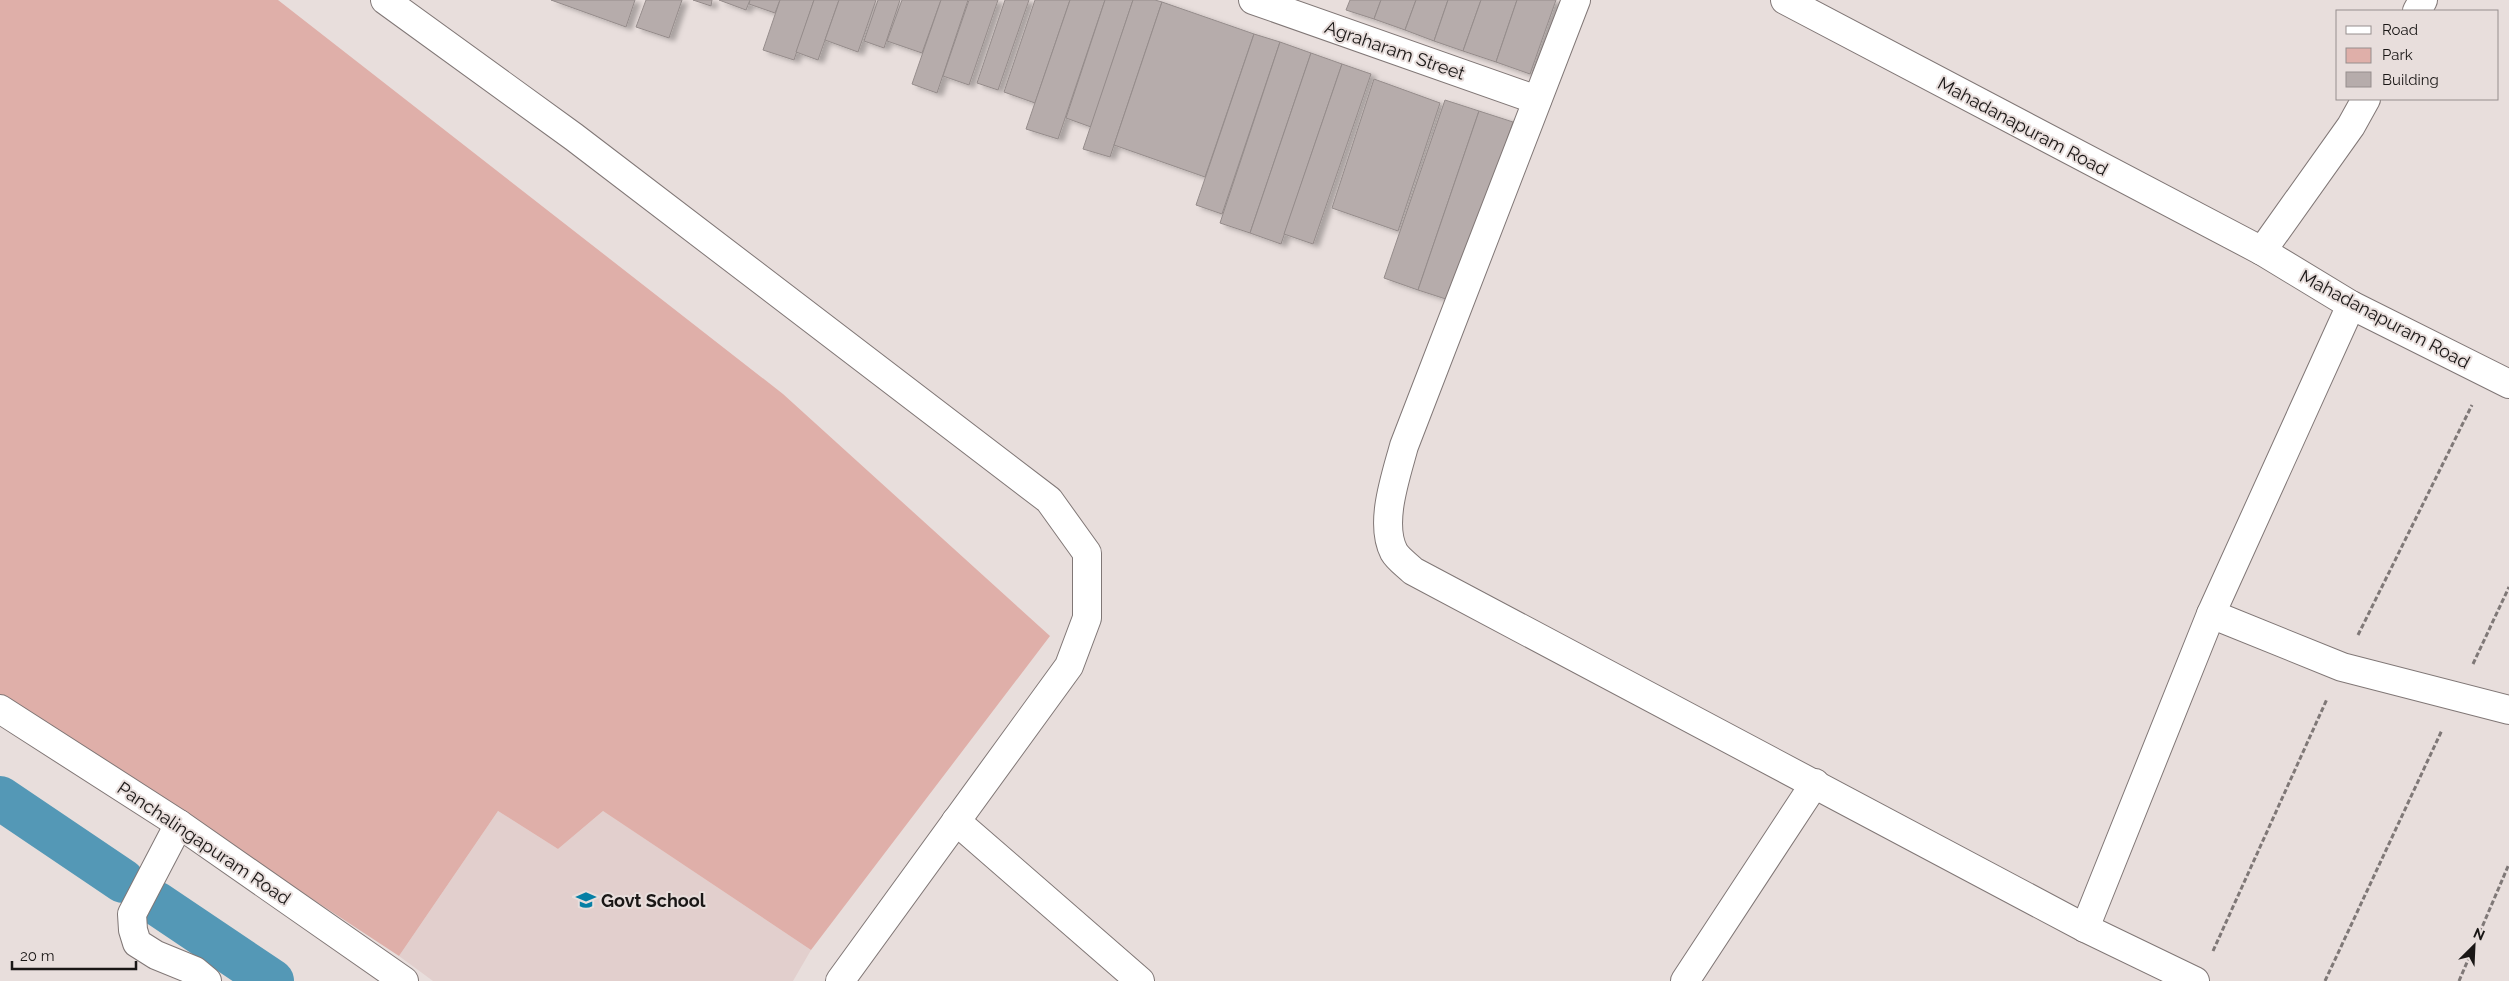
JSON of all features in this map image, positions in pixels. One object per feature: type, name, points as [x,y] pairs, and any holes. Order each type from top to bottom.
[{"type":"street","points":[[385,0],[574,137],[1049,500],[1087,554],[1087,618],[1069,666],[840,981]]},
{"type":"street","name":"Agraharam Street","points":[[1253,0],[1537,100]]},
{"type":"street","points":[[1576,0],[1404,446],[1389,503],[1388,538],[1395,554],[1413,571],[2085,928],[2195,981]]},
{"type":"street","name":"Mahadanapuram Road","points":[[1784,0],[2262,251],[2351,305],[2509,384]]},
{"type":"street","points":[[2262,251],[2351,126],[2365,100]]},
{"type":"street","points":[[2085,928],[2211,614],[2351,305]]},
{"type":"street","points":[[2211,614],[2342,667],[2509,710]]},
{"type":"street","name":"Panchalingapuram Road","points":[[0,709],[179,824],[404,981]]},
{"type":"street","points":[[1685,981],[1815,783]]},
{"type":"street","points":[[956,821],[1140,981]]},
{"type":"street","points":[[179,824],[132,914],[133,930],[137,943],[156,955],[195,971],[207,981]]},
{"type":"path","points":[[2325,981],[2509,587]]},
{"type":"path","points":[[2459,981],[2509,864]]},
{"type":"shaded area","name":"Govt School","points":[[498,811],[558,849],[603,811],[811,950],[793,981],[433,981],[399,956]]},
{"type":"green space","points":[[0,0],[278,0],[783,394],[1050,636],[811,950],[603,811],[558,849],[498,811],[399,956],[0,694]]},
{"type":"building","points":[[551,0],[635,0],[626,27]]},
{"type":"building","points":[[646,0],[682,0],[669,38],[636,27]]},
{"type":"building","points":[[693,0],[712,0],[711,6]]},
{"type":"building","points":[[719,0],[750,0],[746,10]]},
{"type":"building","points":[[750,0],[780,0],[775,13],[749,4]]},
{"type":"building","points":[[780,0],[814,0],[794,60],[763,50]]},
{"type":"building","points":[[814,0],[839,0],[818,60],[796,52]]},
{"type":"building","points":[[839,0],[876,0],[858,52],[825,40]]},
{"type":"building","points":[[878,0],[900,0],[884,48],[864,41]]},
{"type":"building","points":[[902,0],[941,0],[922,53],[887,41]]},
{"type":"building","points":[[941,0],[968,0],[937,93],[912,84]]},
{"type":"building","points":[[969,0],[998,0],[969,85],[943,76]]},
{"type":"building","points":[[1005,0],[1029,0],[998,90],[977,83]]},
{"type":"building","points":[[1035,0],[1070,0],[1035,103],[1004,92]]},
{"type":"building","points":[[1070,0],[1105,0],[1058,139],[1026,129]]},
{"type":"building","points":[[1105,0],[1133,0],[1091,127],[1066,118]]},
{"type":"building","points":[[1133,0],[1155,0],[1162,2],[1110,157],[1083,149]]},
{"type":"building","points":[[1350,0],[1381,0],[1374,19],[1346,10]]},
{"type":"building","points":[[1381,0],[1416,0],[1405,30],[1374,19]]},
{"type":"building","points":[[1416,0],[1448,0],[1434,41],[1405,30]]},
{"type":"building","points":[[1448,0],[1481,0],[1463,51],[1434,41]]},
{"type":"building","points":[[1481,0],[1517,0],[1496,62],[1463,51]]},
{"type":"building","points":[[1517,0],[1556,0],[1530,74],[1496,62]]},
{"type":"building","points":[[1162,2],[1254,34],[1205,177],[1114,145]]},
{"type":"building","points":[[1254,34],[1280,42],[1222,214],[1196,205]]},
{"type":"building","points":[[1280,42],[1311,53],[1250,233],[1220,223]]},
{"type":"building","points":[[1311,53],[1342,64],[1281,244],[1250,233]]},
{"type":"building","points":[[1342,64],[1371,74],[1313,244],[1284,234]]},
{"type":"building","points":[[1374,79],[1440,103],[1398,231],[1332,208]]},
{"type":"building","points":[[1445,100],[1479,111],[1418,290],[1384,278]]},
{"type":"building","points":[[1479,111],[1513,122],[1452,301],[1418,290]]},
{"type":"waterway","points":[[0,798],[123,881]]},
{"type":"waterway","points":[[156,903],[272,981]]},
{"type":"place","name":"Govt School","points":[[586,900]]}]
